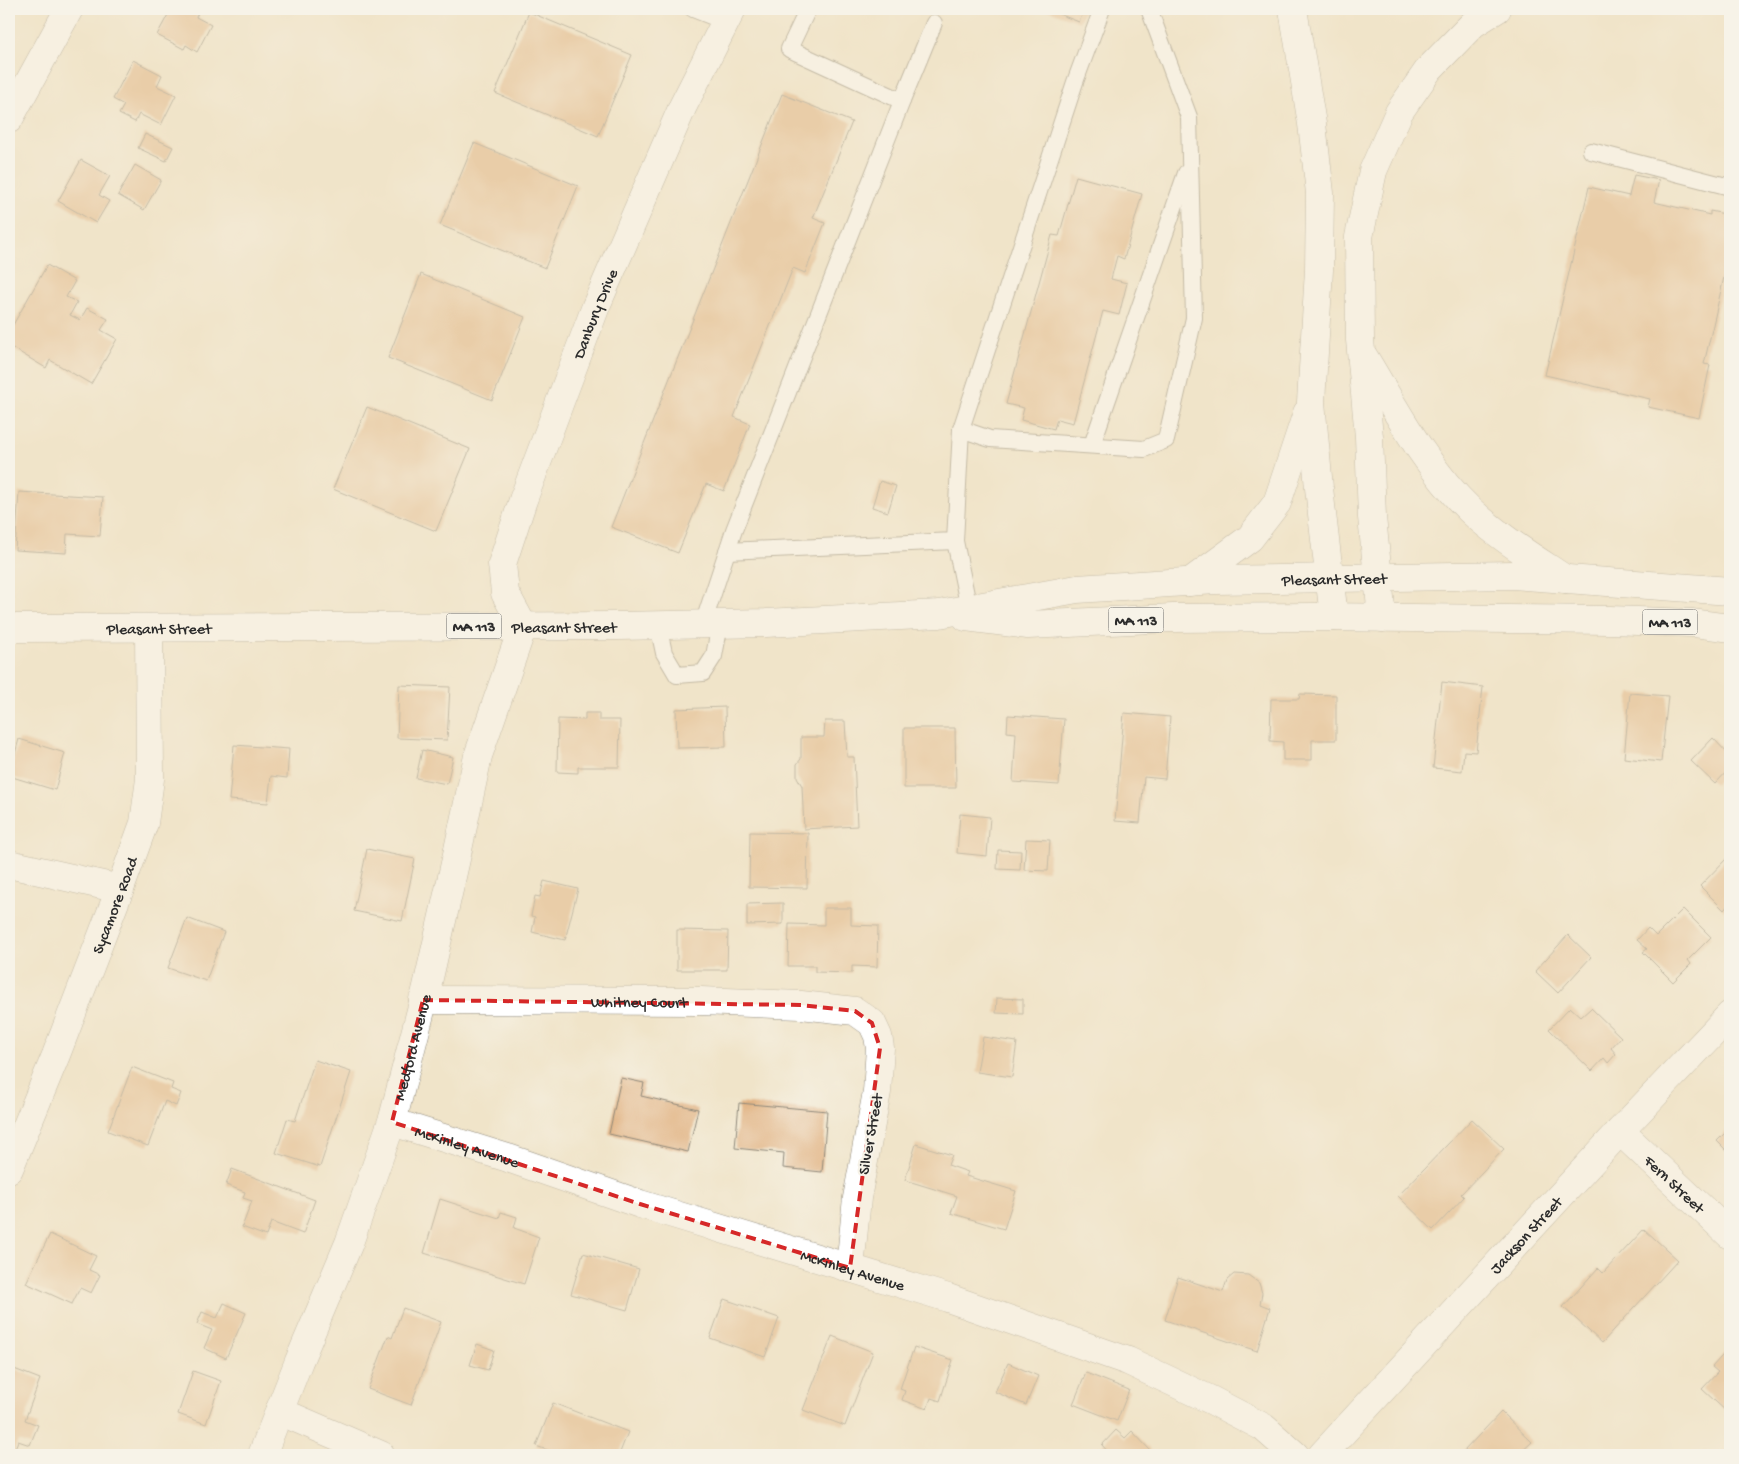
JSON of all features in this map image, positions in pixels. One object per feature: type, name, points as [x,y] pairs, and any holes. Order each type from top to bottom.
[{"type":"main road","points":[[9,119],[69,9]]},
{"type":"main road","points":[[1293,9],[1312,124],[1320,193],[1311,402],[1334,617]]},
{"type":"main road","points":[[1382,618],[1372,518],[1369,437],[1361,352],[1359,237],[1373,171],[1399,112],[1429,69],[1473,24],[1497,9]]},
{"type":"main road","name":"Danbury Drive","points":[[522,626],[505,593],[502,564],[523,500],[596,306],[683,106],[729,16]]},
{"type":"main road","points":[[1361,352],[1436,471],[1469,509],[1505,540],[1565,579]]},
{"type":"main road","points":[[1190,582],[1250,538],[1277,503],[1311,402]]},
{"type":"main road","name":"Pleasant Street","points":[[9,628],[766,623],[939,614],[1077,588],[1190,582],[1330,578],[1513,575],[1730,591]]},
{"type":"main road","name":"Pleasant Street","points":[[939,614],[1028,625],[1173,618],[1334,617],[1610,620],[1693,623],[1730,628]]},
{"type":"main road","name":"Medford Avenue","points":[[262,1455],[349,1243],[392,1122],[423,1000],[478,756],[522,626]]},
{"type":"main road","name":"Sycamore Road","points":[[9,1169],[56,1055],[144,824],[150,779],[149,628]]},
{"type":"main road","points":[[9,864],[120,889]]},
{"type":"main road","name":"Whitney Court","points":[[423,1000],[701,1001],[801,1005],[855,1011]]},
{"type":"main road","name":"Silver Street","points":[[850,1268],[857,1198],[877,1092],[880,1048],[878,1036],[872,1023],[855,1011]]},
{"type":"main road","name":"Jackson Street","points":[[1322,1455],[1620,1131],[1730,1015]]},
{"type":"main road","name":"McKinley Avenue","points":[[392,1122],[508,1158],[640,1204],[948,1298],[1128,1361],[1263,1427],[1295,1455]]},
{"type":"main road","name":"Fern Street","points":[[1620,1131],[1730,1235]]},
{"type":"main road","points":[[279,1411],[381,1455]]},
{"type":"lane","points":[[692,9],[729,16]]},
{"type":"lane","points":[[808,9],[789,49],[902,101]]},
{"type":"lane","points":[[969,609],[955,541],[961,429],[1075,82],[1102,9]]},
{"type":"lane","points":[[961,429],[990,439],[1144,449],[1166,440],[1194,318],[1189,117],[1149,9]]},
{"type":"lane","points":[[658,625],[664,653],[677,675],[703,672],[714,656],[711,624],[727,551],[934,23]]},
{"type":"lane","points":[[1591,151],[1730,186]]},
{"type":"lane","points":[[1092,445],[1190,162]]},
{"type":"lane","points":[[727,551],[955,541]]},
{"type":"highlighted area","points":[[423,1000],[801,1005],[855,1011],[872,1023],[880,1048],[850,1268],[640,1204],[392,1122]]},
{"type":"building","points":[[165,9],[200,9],[196,17],[211,25],[197,52],[186,45],[184,49],[157,35],[170,11]]},
{"type":"building","points":[[1046,9],[1085,9],[1079,22]]},
{"type":"building","points":[[529,12],[632,55],[598,136],[495,93]]},
{"type":"building","points":[[133,60],[162,75],[157,86],[176,95],[161,125],[139,114],[135,122],[119,114],[124,105],[113,99]]},
{"type":"building","points":[[782,94],[852,122],[813,218],[825,223],[805,273],[793,268],[734,417],[750,424],[724,491],[706,484],[678,553],[611,527]]},
{"type":"building","points":[[145,134],[173,147],[166,161],[138,148]]},
{"type":"building","points":[[474,143],[578,186],[545,268],[440,225]]},
{"type":"building","points":[[81,160],[110,176],[99,195],[109,201],[96,223],[58,201]]},
{"type":"building","points":[[135,165],[161,180],[144,210],[118,195]]},
{"type":"building","points":[[1634,175],[1659,180],[1654,202],[1710,215],[1710,211],[1730,215],[1730,251],[1704,364],[1710,365],[1699,418],[1648,407],[1650,399],[1545,375],[1589,187],[1629,196]]},
{"type":"building","points":[[1076,176],[1142,194],[1124,259],[1117,256],[1111,279],[1127,283],[1119,315],[1103,311],[1073,423],[1057,419],[1054,429],[1021,420],[1024,408],[1006,404],[1052,235],[1059,236]]},
{"type":"building","points":[[47,265],[75,281],[66,297],[77,302],[70,315],[80,320],[87,308],[108,319],[101,330],[117,339],[91,384],[50,360],[46,368],[9,346],[9,332]]},
{"type":"building","points":[[421,274],[525,317],[492,400],[388,358]]},
{"type":"building","points":[[367,407],[470,449],[436,531],[333,489]]},
{"type":"building","points":[[880,481],[896,486],[888,512],[872,507]]},
{"type":"building","points":[[19,492],[103,497],[100,536],[67,534],[66,553],[15,550]]},
{"type":"building","points":[[1442,682],[1483,687],[1476,752],[1464,751],[1462,771],[1433,768]]},
{"type":"building","points":[[399,685],[450,687],[447,740],[397,738]]},
{"type":"building","points":[[1630,693],[1668,696],[1661,762],[1624,758]]},
{"type":"building","points":[[1300,694],[1336,695],[1336,740],[1312,740],[1312,760],[1283,760],[1283,742],[1270,741],[1271,699],[1299,699]]},
{"type":"building","points":[[725,707],[726,747],[677,748],[676,709]]},
{"type":"building","points":[[585,713],[599,713],[599,720],[620,720],[619,767],[578,767],[578,773],[557,772],[558,719],[585,720]]},
{"type":"building","points":[[1124,713],[1170,717],[1165,779],[1144,777],[1140,823],[1115,821]]},
{"type":"building","points":[[1008,715],[1064,719],[1059,785],[1013,782],[1016,733],[1007,732]]},
{"type":"building","points":[[825,721],[845,721],[847,757],[854,757],[857,826],[804,829],[802,786],[797,777],[797,764],[801,759],[801,737],[824,737]]},
{"type":"building","points":[[904,728],[955,728],[956,788],[904,788]]},
{"type":"building","points":[[1713,738],[1730,756],[1730,768],[1715,784],[1691,761]]},
{"type":"building","points":[[19,739],[65,753],[55,790],[9,776]]},
{"type":"building","points":[[234,745],[289,749],[287,778],[271,776],[268,803],[229,800]]},
{"type":"building","points":[[422,750],[453,757],[447,784],[416,778]]},
{"type":"building","points":[[960,814],[990,817],[987,856],[957,853]]},
{"type":"building","points":[[750,832],[808,833],[807,888],[749,887]]},
{"type":"building","points":[[1026,839],[1050,840],[1048,871],[1024,870]]},
{"type":"building","points":[[367,849],[415,859],[402,921],[354,911]]},
{"type":"building","points":[[998,850],[1021,851],[1020,870],[997,869]]},
{"type":"building","points":[[1728,857],[1730,859],[1730,903],[1724,910],[1700,886]]},
{"type":"building","points":[[544,881],[578,889],[565,940],[532,932],[535,917],[531,916],[535,896],[540,897]]},
{"type":"building","points":[[783,903],[783,924],[747,925],[747,904]]},
{"type":"building","points":[[824,908],[851,908],[851,925],[878,926],[877,967],[852,966],[852,973],[815,972],[815,966],[788,966],[789,924],[824,925]]},
{"type":"building","points":[[1683,909],[1711,937],[1688,960],[1691,964],[1673,982],[1643,952],[1647,949],[1637,940],[1648,928],[1656,936]]},
{"type":"building","points":[[187,918],[224,932],[206,981],[168,968]]},
{"type":"building","points":[[677,930],[728,931],[727,970],[677,970]]},
{"type":"building","points":[[1568,935],[1591,957],[1558,993],[1535,971]]},
{"type":"building","points":[[997,998],[1023,999],[1023,1014],[996,1013]]},
{"type":"building","points":[[1570,1007],[1581,1017],[1591,1008],[1621,1037],[1611,1048],[1616,1054],[1608,1063],[1604,1058],[1592,1071],[1549,1029]]},
{"type":"building","points":[[983,1037],[1017,1042],[1012,1077],[977,1072]]},
{"type":"building","points":[[315,1060],[351,1072],[320,1167],[276,1153],[287,1119],[295,1121]]},
{"type":"building","points":[[132,1067],[173,1083],[171,1089],[181,1093],[176,1106],[165,1101],[148,1146],[108,1131]]},
{"type":"building","points":[[621,1078],[644,1083],[641,1096],[698,1109],[688,1152],[609,1134]]},
{"type":"building","points":[[739,1103],[827,1111],[822,1172],[783,1168],[784,1153],[735,1148]]},
{"type":"building","points":[[1472,1119],[1504,1149],[1461,1194],[1464,1197],[1433,1230],[1398,1196]]},
{"type":"building","points":[[1730,1128],[1730,1154],[1717,1141]]},
{"type":"building","points":[[916,1144],[952,1155],[948,1165],[968,1172],[966,1176],[1016,1191],[1004,1229],[951,1213],[957,1196],[905,1180]]},
{"type":"building","points":[[232,1169],[315,1200],[303,1234],[271,1222],[266,1236],[242,1227],[252,1201],[243,1198],[245,1192],[226,1185]]},
{"type":"building","points":[[440,1199],[499,1218],[501,1212],[517,1217],[514,1228],[539,1237],[524,1284],[424,1253]]},
{"type":"building","points":[[1644,1229],[1678,1260],[1602,1343],[1563,1307],[1598,1268],[1603,1273]]},
{"type":"building","points":[[50,1234],[96,1256],[89,1270],[100,1275],[91,1293],[80,1288],[72,1304],[26,1283]]},
{"type":"building","points":[[583,1253],[639,1269],[627,1310],[571,1294]]},
{"type":"building","points":[[1234,1274],[1248,1275],[1259,1283],[1262,1293],[1260,1304],[1270,1308],[1257,1351],[1165,1320],[1178,1277],[1223,1292],[1227,1280]]},
{"type":"building","points":[[724,1299],[779,1318],[765,1357],[710,1338]]},
{"type":"building","points":[[224,1303],[246,1313],[226,1358],[204,1348],[212,1330],[197,1324],[202,1312],[217,1318]]},
{"type":"building","points":[[403,1308],[441,1322],[411,1405],[368,1389],[388,1336],[392,1338]]},
{"type":"building","points":[[832,1336],[873,1352],[845,1426],[803,1410]]},
{"type":"building","points":[[477,1344],[494,1350],[488,1370],[470,1365]]},
{"type":"building","points":[[914,1347],[953,1360],[940,1401],[931,1398],[927,1409],[902,1400],[905,1391],[900,1389]]},
{"type":"building","points":[[1730,1347],[1730,1411],[1728,1413],[1702,1389],[1718,1372],[1712,1367]]},
{"type":"building","points":[[1008,1363],[1038,1376],[1026,1405],[995,1392]]},
{"type":"building","points":[[9,1367],[40,1379],[25,1420],[38,1425],[30,1445],[18,1441],[12,1455],[9,1455]]},
{"type":"building","points":[[193,1371],[221,1381],[206,1424],[178,1414]]},
{"type":"building","points":[[1086,1373],[1129,1390],[1117,1421],[1073,1404]]},
{"type":"building","points":[[553,1403],[628,1432],[619,1455],[561,1455],[536,1446]]},
{"type":"building","points":[[1501,1412],[1532,1442],[1518,1455],[1466,1455],[1463,1452]]},
{"type":"building","points":[[1116,1430],[1125,1438],[1132,1431],[1150,1450],[1145,1455],[1107,1455],[1109,1453],[1102,1445]]}]
